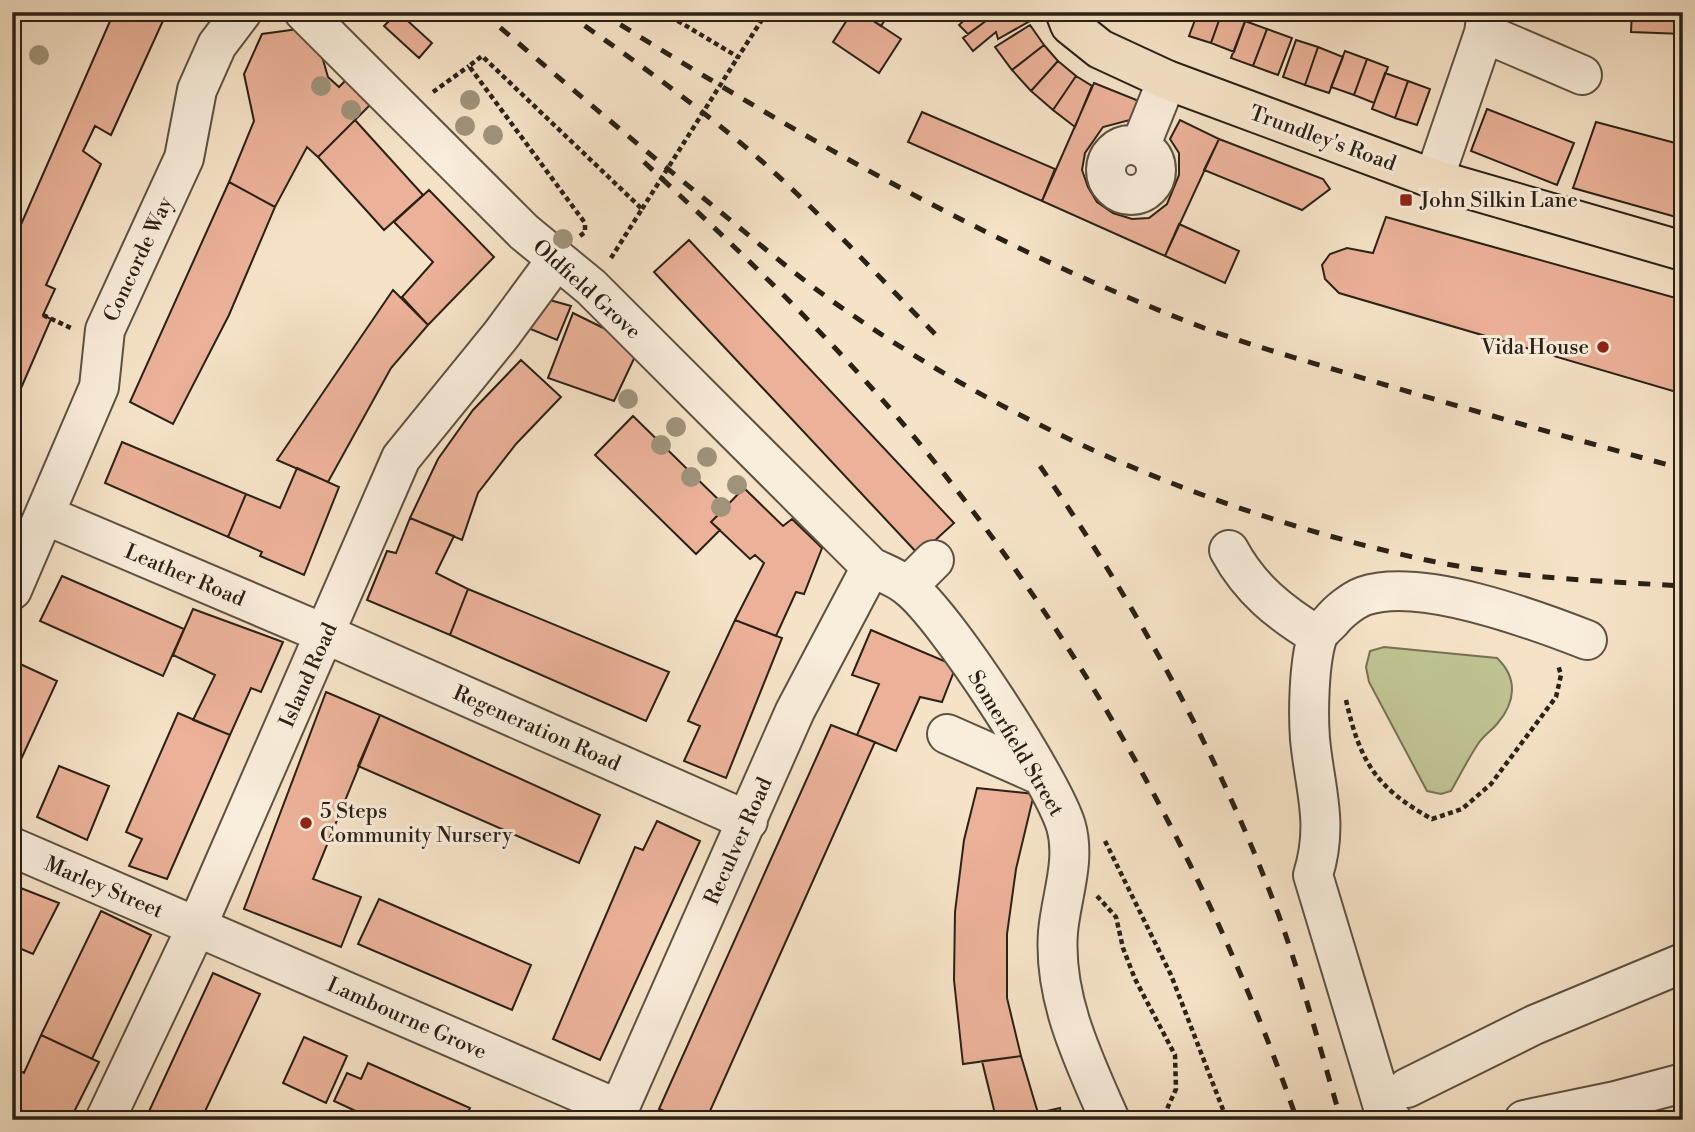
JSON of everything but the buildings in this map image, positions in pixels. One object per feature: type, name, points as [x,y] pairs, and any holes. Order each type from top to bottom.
[{"type":"main road","name":"Trundley's Road","points":[[1066,12],[1070,25],[1100,49],[1167,80],[1434,178],[1683,251]]},
{"type":"street","name":"Concorde Way","points":[[12,590],[99,387],[105,330],[184,158],[197,90],[217,45],[242,12]]},
{"type":"street","name":"Oldfield Grove","points":[[303,12],[524,232],[591,287],[871,566]]},
{"type":"street","points":[[1434,178],[1485,23],[1582,75]]},
{"type":"street","points":[[1140,147],[1167,80]]},
{"type":"street","name":"Island Road","points":[[105,1120],[197,926],[401,458],[501,335],[557,258]]},
{"type":"street","name":"Leather Road","points":[[45,515],[326,634]]},
{"type":"street","points":[[1229,550],[1243,574],[1258,592],[1318,636]]},
{"type":"street","name":"Somerfield Street","points":[[871,566],[921,573],[929,608],[992,695],[1040,775],[1066,826],[1070,853],[1058,933],[1065,1002],[1082,1055],[1110,1120]]},
{"type":"street","name":"Reculver Road","points":[[616,1115],[795,711],[871,566]]},
{"type":"street","points":[[1574,635],[1456,599],[1390,592],[1363,596],[1336,615],[1318,636],[1312,677],[1310,737],[1321,812],[1322,847],[1313,875],[1383,1107],[1399,1104],[1534,1025],[1683,963]]},
{"type":"street","name":"Regeneration Road","points":[[326,634],[748,821]]},
{"type":"street","points":[[947,734],[1040,775]]},
{"type":"street","name":"Marley Street","points":[[12,847],[197,926]]},
{"type":"street","name":"Lambourne Grove","points":[[197,926],[616,1115]]},
{"type":"street","points":[[1524,1120],[1617,1110],[1683,1083]]},
{"type":"path","points":[[663,12],[738,57]]},
{"type":"path","points":[[722,12],[735,18],[759,12]]},
{"type":"path","points":[[604,269],[767,12]]},
{"type":"path","points":[[441,85],[482,56],[642,209]]},
{"type":"path","points":[[469,66],[584,223]]},
{"type":"path","points":[[1312,677],[1344,691],[1362,752],[1378,781],[1401,802],[1432,819],[1462,809],[1491,785],[1556,697],[1560,676],[1555,651],[1574,635]]},
{"type":"path","points":[[1066,880],[1084,886],[1104,902],[1116,917],[1123,948],[1135,979],[1175,1055],[1176,1089],[1162,1120]]},
{"type":"green space","points":[[1384,647],[1497,658],[1509,674],[1512,690],[1508,707],[1497,724],[1482,738],[1451,791],[1441,794],[1427,791],[1369,682],[1366,667],[1370,651]]},
{"type":"railway","points":[[482,12],[658,161],[831,300],[914,355],[1054,432],[1202,495],[1354,543],[1462,567],[1556,578],[1683,586]]},
{"type":"railway","points":[[565,12],[681,96],[749,150],[821,217],[935,334]]},
{"type":"railway","points":[[600,12],[746,101],[894,185],[970,224],[1125,296],[1265,349],[1683,469]]},
{"type":"railway","points":[[644,162],[787,298],[888,406],[980,520],[1036,600],[1089,681],[1184,852],[1263,1029],[1297,1120]]},
{"type":"railway","points":[[1040,466],[1143,628],[1203,740],[1230,798],[1256,856],[1288,941],[1341,1120]]},
{"type":"place","name":"John Silkin Lane","points":[[1406,200]]},
{"type":"place","name":"Vida House","points":[[1603,347]]},
{"type":"place","name":"5 Steps Community Nursery","points":[[306,823]]}]
